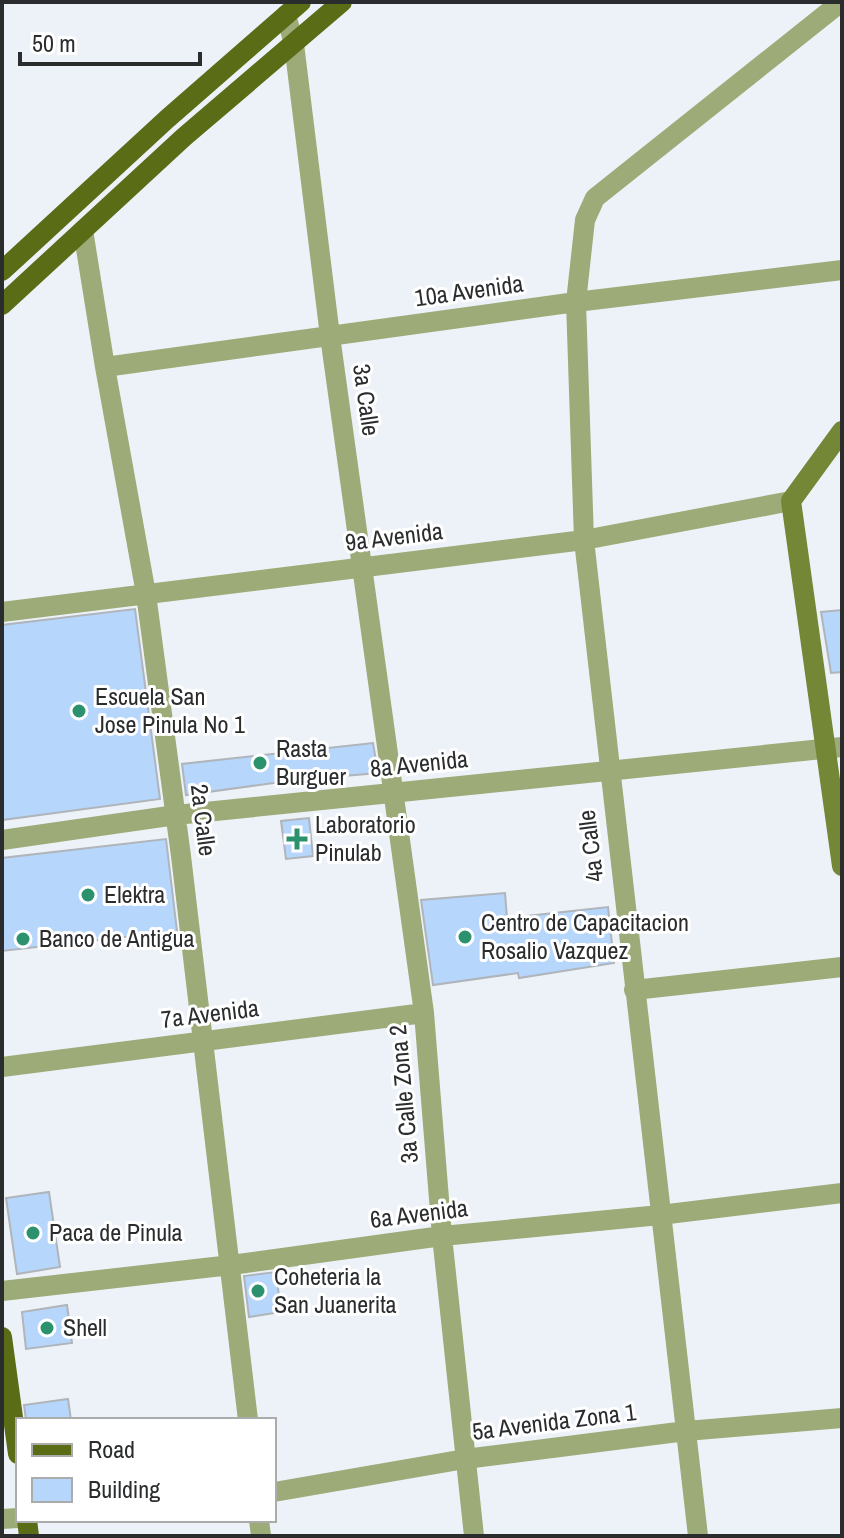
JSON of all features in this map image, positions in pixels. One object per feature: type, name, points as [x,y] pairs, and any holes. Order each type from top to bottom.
[{"type":"main road","points":[[2,305],[184,137],[342,2]]},
{"type":"main road","points":[[2,271],[293,8]]},
{"type":"main road","points":[[2,1337],[16,1439]]},
{"type":"street","name":"4a Calle","points":[[698,1536],[608,771],[584,540],[576,302],[585,220],[595,198],[841,2]]},
{"type":"street","name":"3a Calle","points":[[293,8],[294,44],[330,336],[392,793]]},
{"type":"street","name":"2a Calle","points":[[83,230],[146,594],[176,815],[248,1418]]},
{"type":"street","name":"10a Avenida","points":[[105,367],[576,302],[842,270]]},
{"type":"street","points":[[842,431],[791,501],[834,748],[842,866]]},
{"type":"street","name":"9a Avenida","points":[[2,612],[584,540],[791,501]]},
{"type":"street","name":"8a Avenida","points":[[2,840],[176,815],[834,748]]},
{"type":"street","name":"3a Calle Zona 2","points":[[392,793],[424,1013],[442,1236],[474,1536]]},
{"type":"street","points":[[634,990],[842,967]]},
{"type":"street","name":"7a Avenida","points":[[2,1067],[424,1013]]},
{"type":"street","name":"6a Avenida","points":[[2,1291],[231,1265],[442,1236],[660,1215],[842,1193]]},
{"type":"street","name":"5a Avenida Zona 1","points":[[276,1492],[465,1459],[686,1431],[842,1418]]},
{"type":"building","name":"Escuela San Jose Pinula No 1","points":[[135,609],[160,799],[2,820],[2,625]]},
{"type":"building","points":[[842,610],[842,672],[831,673],[821,612]]},
{"type":"building","points":[[373,743],[378,773],[295,780],[186,795],[182,764]]},
{"type":"building","name":"Laboratorio Pinulab","points":[[309,818],[313,856],[286,859],[281,821]]},
{"type":"building","name":"Elektra","points":[[166,839],[177,931],[2,951],[2,858]]},
{"type":"building","points":[[505,893],[507,918],[608,907],[614,963],[519,978],[518,973],[433,985],[421,900]]},
{"type":"building","name":"Paca de Pinula","points":[[49,1192],[60,1267],[17,1274],[6,1198]]},
{"type":"building","name":"Coheteria la San Juanerita","points":[[276,1272],[281,1312],[249,1317],[244,1276]]},
{"type":"building","name":"Shell","points":[[67,1305],[72,1343],[26,1349],[22,1312]]},
{"type":"building","points":[[68,1399],[71,1418],[26,1418],[24,1405]]},
{"type":"place","name":"Escuela San Jose Pinula No 1","points":[[79,711]]},
{"type":"place","name":"Rasta Burguer","points":[[260,763]]},
{"type":"place","name":"Laboratorio Pinulab","points":[[297,839]]},
{"type":"place","name":"Elektra","points":[[88,895]]},
{"type":"place","name":"Centro de Capacitacion Rosalio Vazquez","points":[[465,937]]},
{"type":"place","name":"Banco de Antigua","points":[[23,939]]},
{"type":"place","name":"Paca de Pinula","points":[[33,1233]]},
{"type":"place","name":"Coheteria la San Juanerita","points":[[258,1291]]},
{"type":"place","name":"Shell","points":[[47,1328]]}]
